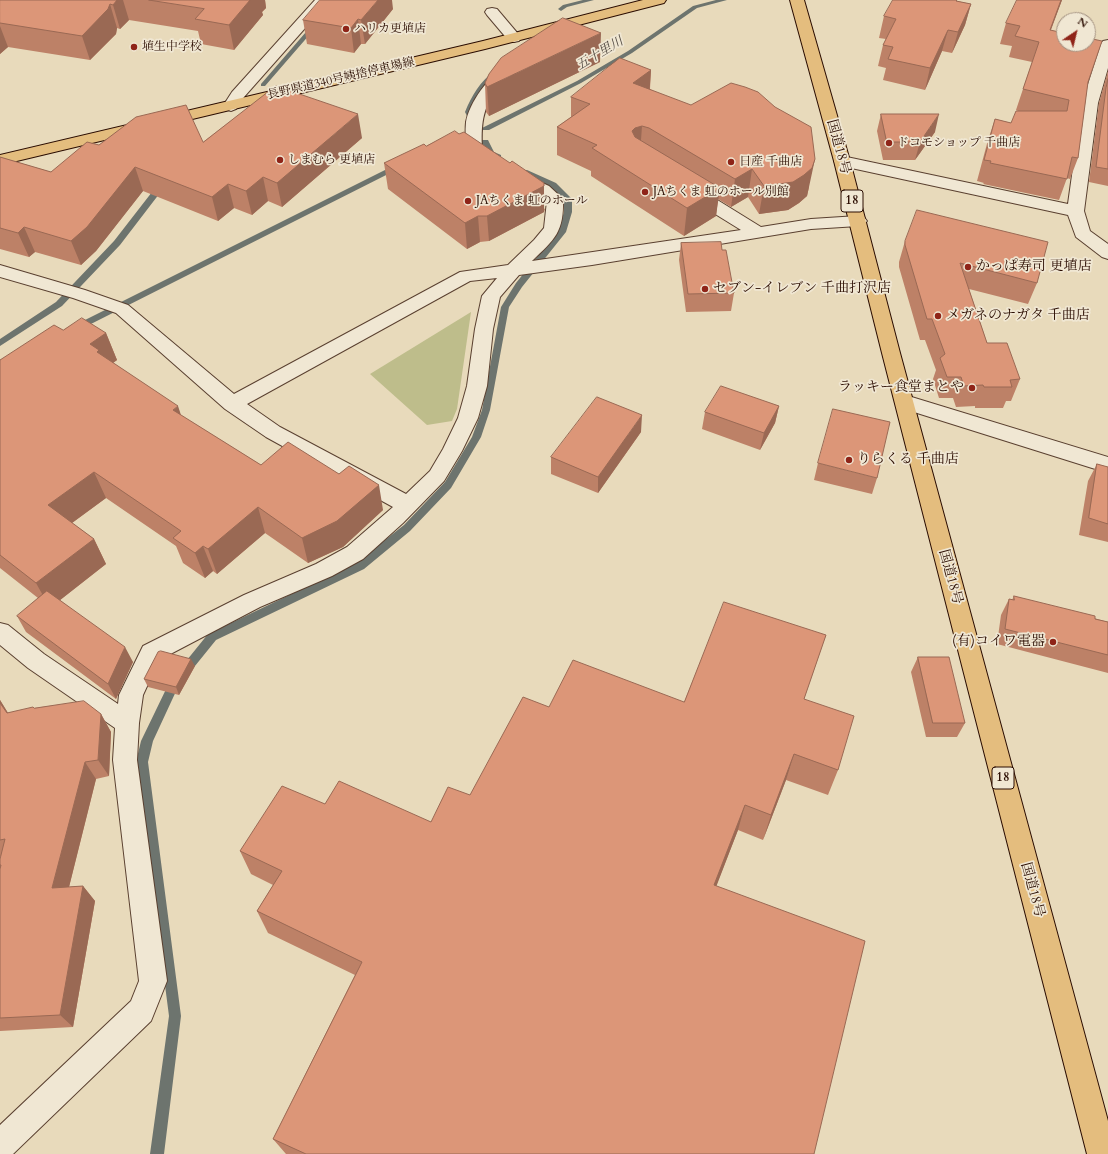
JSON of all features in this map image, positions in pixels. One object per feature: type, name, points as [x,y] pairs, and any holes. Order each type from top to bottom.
[{"type":"main road","name":"長野県道340号姨捨停車場線","points":[[0,160],[514,38],[659,0]]},
{"type":"main road","name":"国道18号","points":[[797,0],[858,221],[1102,1154]]},
{"type":"street","points":[[231,106],[237,95],[323,0]]},
{"type":"street","points":[[492,12],[514,38]]},
{"type":"street","points":[[538,49],[556,36],[561,25]]},
{"type":"street","points":[[1108,44],[1090,103],[1076,210],[1082,233],[1108,253]]},
{"type":"street","points":[[0,1146],[141,1011],[153,981],[125,760],[127,723],[131,695],[151,653],[252,601],[324,570],[355,553],[396,517],[436,476],[452,451],[468,418],[477,386],[484,329],[491,296],[514,269],[540,244],[552,229],[555,212],[555,199],[543,190],[493,164],[474,150],[474,122],[484,95],[496,81],[520,63]]},
{"type":"street","points":[[842,161],[1076,210]]},
{"type":"street","points":[[680,185],[759,233]]},
{"type":"street","points":[[232,404],[466,276],[548,266],[811,224],[858,221]]},
{"type":"street","points":[[0,271],[71,291],[116,307],[232,404],[273,432],[408,505]]},
{"type":"street","points":[[905,402],[1108,465]]},
{"type":"street","points":[[0,632],[36,661],[127,723]]},
{"type":"shaded area","points":[[471,312],[457,409],[452,421],[427,425],[370,374]]},
{"type":"building","points":[[0,0],[117,0],[113,5],[110,4],[108,9],[82,36],[0,23]]},
{"type":"building","points":[[149,0],[250,0],[229,25],[195,19],[204,9]]},
{"type":"building","points":[[320,0],[378,0],[361,20],[358,19],[351,28],[303,20]]},
{"type":"building","points":[[893,0],[957,0],[956,1],[971,4],[958,32],[948,30],[930,68],[888,59],[893,47],[883,45],[896,19],[884,16]]},
{"type":"building","points":[[1017,0],[1061,0],[1050,30],[1056,31],[1056,52],[1096,52],[1096,40],[1102,41],[1088,82],[1078,158],[1072,157],[1067,179],[990,163],[991,161],[984,160],[995,119],[1011,123],[1016,111],[1067,111],[1069,100],[1023,89],[1039,42],[1015,36],[1020,26],[1006,23]]},
{"type":"building","points":[[563,18],[601,33],[487,87],[485,83],[489,74],[501,58]]},
{"type":"building","points":[[620,58],[651,70],[633,83],[691,105],[731,83],[758,92],[775,107],[811,127],[815,159],[812,168],[793,182],[764,186],[752,169],[735,179],[649,128],[642,126],[635,128],[632,131],[635,137],[720,188],[687,208],[592,148],[597,145],[557,127],[590,104],[571,97]]},
{"type":"building","points":[[1108,79],[1108,169],[1096,167]]},
{"type":"building","points":[[276,86],[358,114],[277,183],[263,177],[246,191],[228,184],[212,197],[135,167],[87,227],[71,241],[24,227],[18,233],[0,228],[0,157],[51,172],[87,142],[99,145],[136,117],[186,105],[203,142]]},
{"type":"building","points":[[881,114],[939,114],[920,142],[887,142]]},
{"type":"building","points":[[455,131],[459,134],[464,132],[510,163],[512,161],[544,183],[544,186],[487,216],[478,216],[465,223],[384,163],[424,144],[426,146]]},
{"type":"building","points":[[917,210],[1048,242],[1037,283],[960,263],[987,343],[1007,343],[1020,379],[1010,380],[1012,387],[984,387],[983,385],[964,386],[961,377],[947,377],[940,358],[945,354],[932,319],[927,319],[905,245],[905,241]]},
{"type":"building","points":[[721,242],[722,250],[726,250],[734,293],[688,294],[681,243]]},
{"type":"building","points":[[82,318],[106,333],[90,344],[99,350],[97,352],[178,406],[173,410],[261,465],[288,442],[339,474],[349,466],[379,485],[337,521],[302,538],[258,507],[208,549],[203,546],[195,553],[173,538],[181,531],[94,472],[48,505],[94,539],[36,583],[0,555],[0,360],[54,325],[63,330]]},
{"type":"building","points":[[721,386],[779,406],[764,433],[705,412]]},
{"type":"building","points":[[597,397],[642,415],[598,477],[551,457]]},
{"type":"building","name":"りらくる 千曲店","points":[[833,409],[890,422],[877,478],[818,463]]},
{"type":"building","points":[[1097,464],[1108,467],[1108,524],[1089,518]]},
{"type":"building","points":[[47,591],[125,647],[108,684],[17,616]]},
{"type":"building","points":[[1014,596],[1095,616],[1095,619],[1108,622],[1108,655],[1005,629],[1009,599],[1014,600]]},
{"type":"building","points":[[724,602],[826,635],[804,699],[854,716],[838,770],[794,754],[771,815],[745,805],[714,885],[865,941],[814,1154],[306,1154],[273,1139],[362,962],[257,911],[282,871],[240,851],[282,786],[325,804],[339,781],[431,822],[448,787],[470,795],[523,697],[549,707],[573,660],[684,702]]},
{"type":"building","points":[[161,651],[191,659],[176,687],[144,679],[158,652]]},
{"type":"building","points":[[918,657],[949,657],[965,723],[933,723]]},
{"type":"building","points":[[84,701],[101,714],[98,760],[85,762],[52,888],[83,886],[60,1015],[0,1018],[0,859],[5,839],[0,840],[0,703],[7,713],[33,707]]},
{"type":"waterway","points":[[561,9],[565,6],[591,0]]},
{"type":"waterway","name":"五十里川","points":[[486,128],[579,82],[630,52],[695,7],[724,0]]},
{"type":"waterway","points":[[263,85],[314,26]]},
{"type":"waterway","points":[[470,114],[469,112],[476,95],[487,80],[496,72]]},
{"type":"waterway","points":[[485,142],[491,153],[498,157]]},
{"type":"waterway","points":[[76,328],[398,167]]},
{"type":"waterway","points":[[157,1154],[175,1016],[142,762],[147,741],[174,684],[212,637],[360,566],[407,528],[448,485],[476,437],[486,410],[505,307],[519,285],[562,232],[568,212],[568,199],[553,185],[524,172]]},
{"type":"waterway","points":[[0,343],[59,304],[117,243],[162,185]]},
{"type":"place","name":"ハリカ更埴店","points":[[346,29]]},
{"type":"place","name":"埴生中学校","points":[[134,47]]},
{"type":"place","name":"ドコモショップ 千曲店","points":[[889,143]]},
{"type":"place","name":"しまむら 更埴店","points":[[280,160]]},
{"type":"place","name":"日産 千曲店","points":[[731,162]]},
{"type":"place","name":"JAちくま 虹のホール別館","points":[[645,192]]},
{"type":"place","name":"JAちくま 虹のホール","points":[[468,201]]},
{"type":"place","name":"かっぱ寿司 更埴店","points":[[968,267]]},
{"type":"place","name":"セブン-イレブン 千曲打沢店","points":[[705,289]]},
{"type":"place","name":"メガネのナガタ 千曲店","points":[[938,316]]},
{"type":"place","name":"ラッキー食堂まとや","points":[[972,388]]},
{"type":"place","name":"りらくる 千曲店","points":[[849,460]]},
{"type":"place","name":"(有)コイワ電器","points":[[1053,642]]}]
